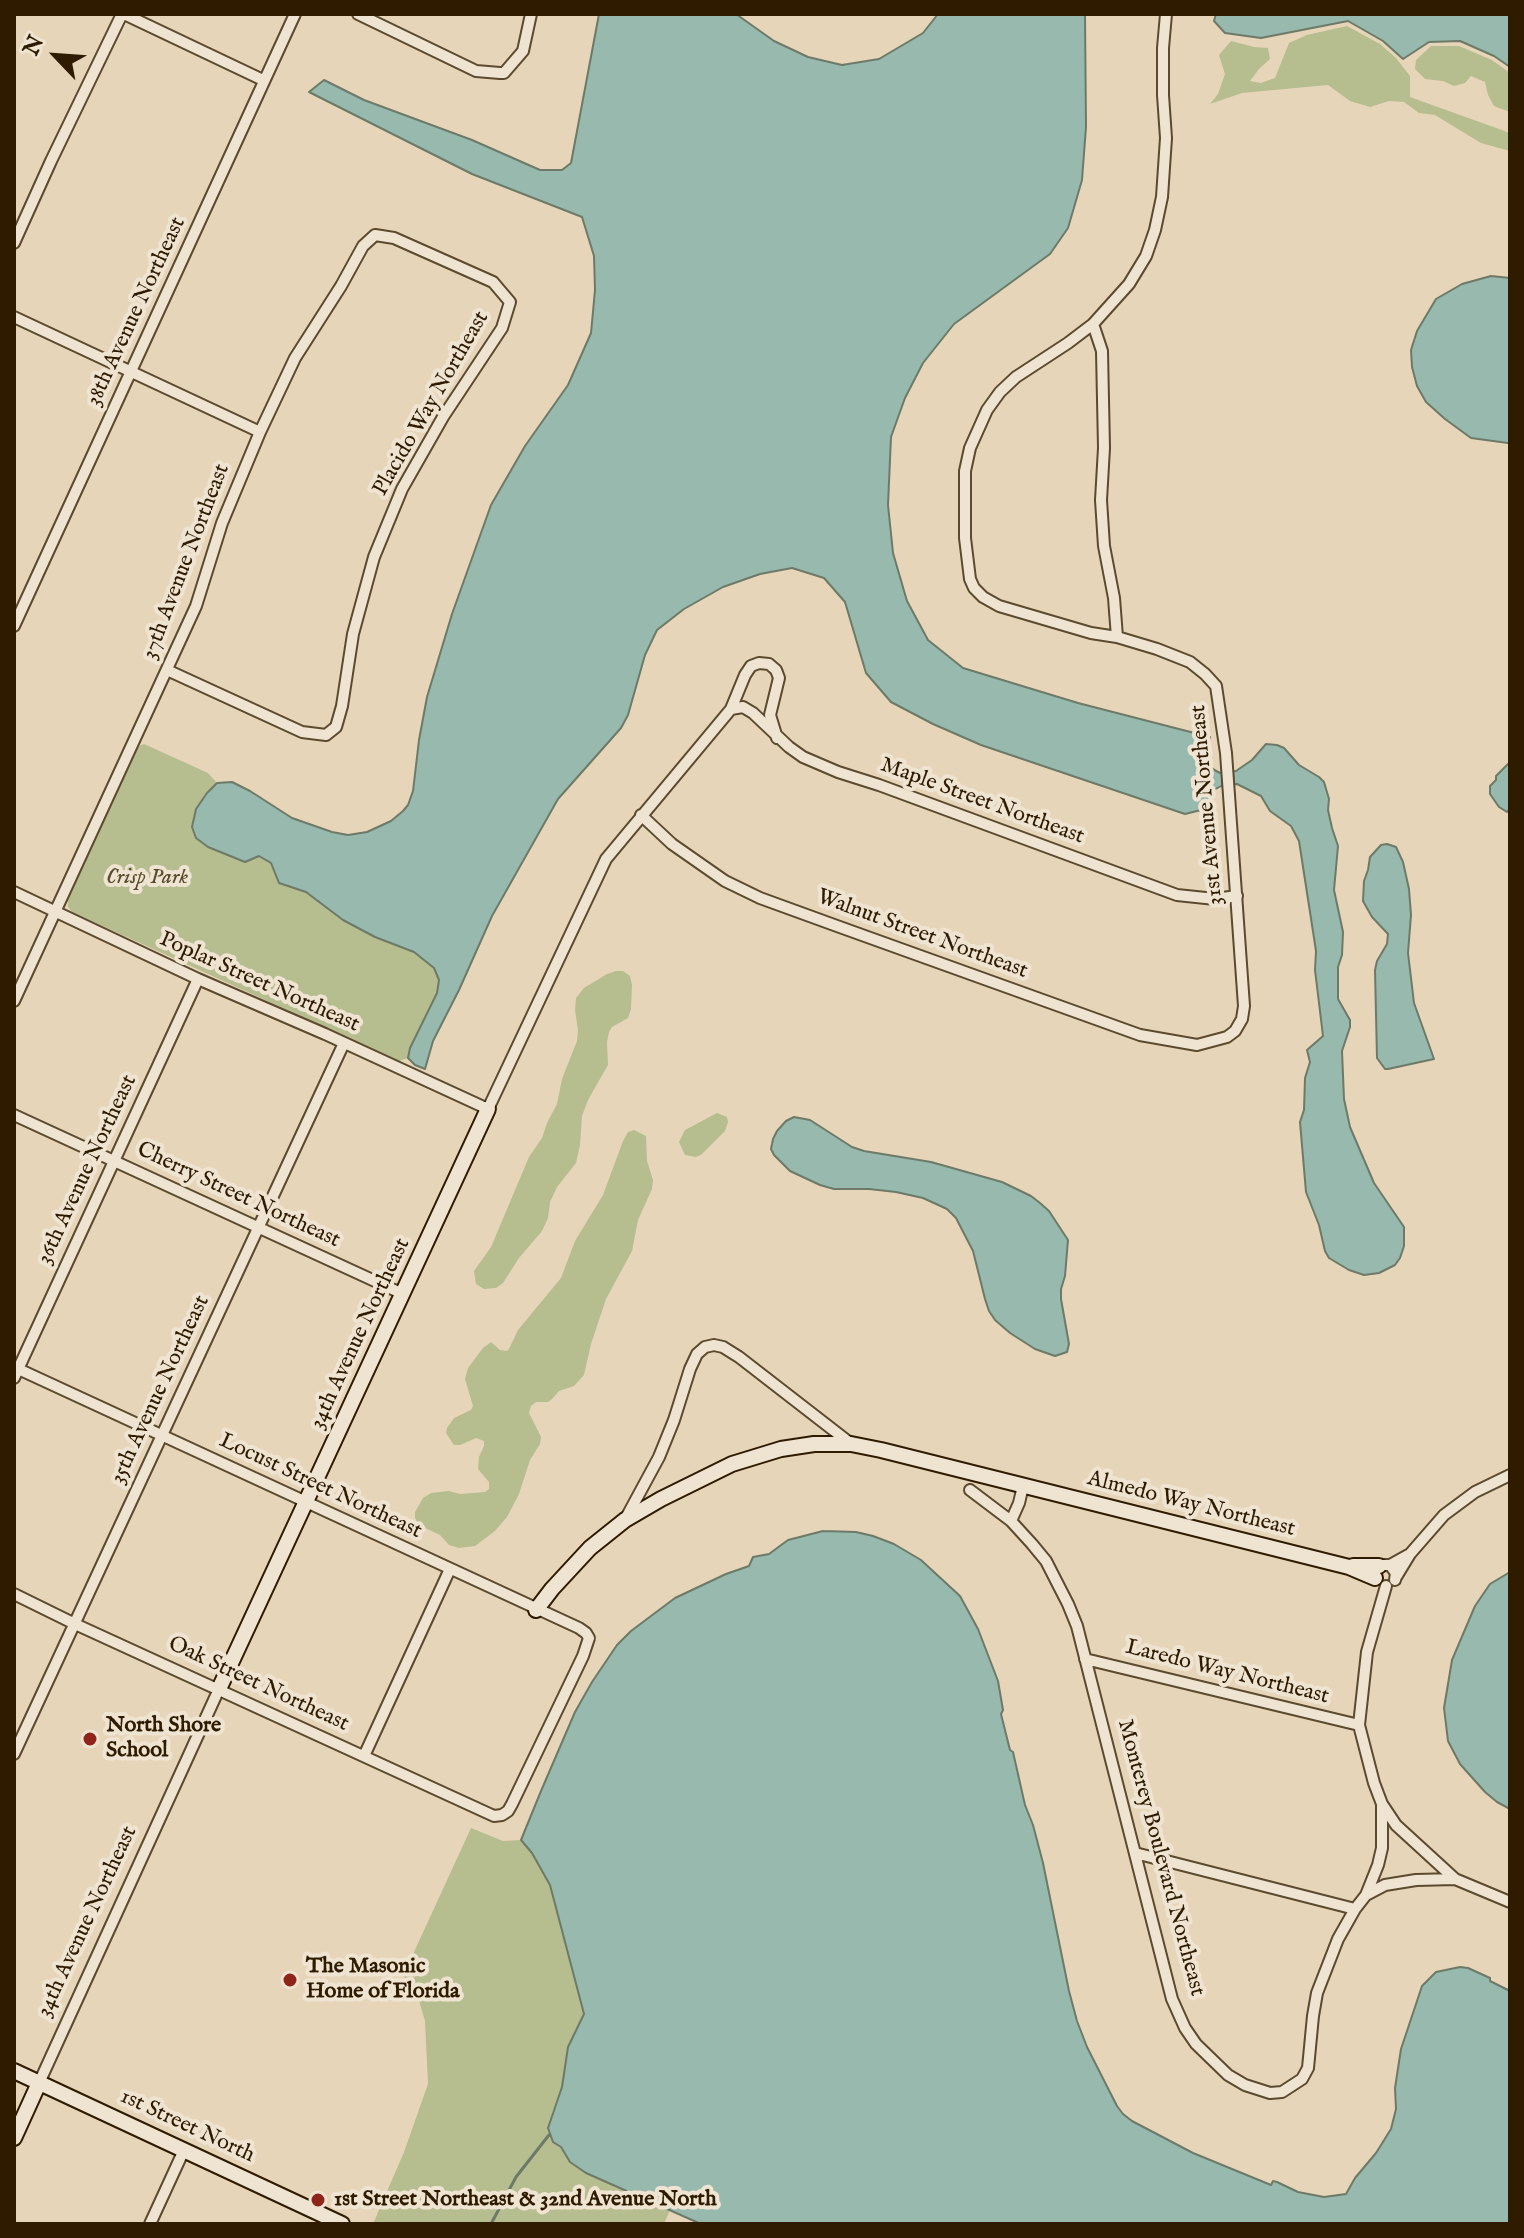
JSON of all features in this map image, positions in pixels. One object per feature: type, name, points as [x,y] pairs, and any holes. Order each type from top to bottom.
[{"type":"street","points":[[14,243],[123,14],[263,80]]},
{"type":"street","name":"38th Avenue Northeast","points":[[14,626],[295,14]]},
{"type":"street","points":[[358,14],[476,71],[504,73],[523,51],[531,14]]},
{"type":"street","name":"31st Avenue Northeast","points":[[1166,14],[1163,64],[1165,166],[1162,197],[1146,256],[1129,284],[1093,324],[1016,377],[1000,392],[987,410],[970,448],[963,500],[967,567],[974,588],[983,597],[999,606],[1157,649],[1190,662],[1216,686],[1230,798],[1244,1006],[1242,1019],[1235,1031],[1211,1043]]},
{"type":"street","name":"37th Avenue Northeast","points":[[14,1001],[196,606],[222,523],[260,432],[295,358],[363,246],[375,235]]},
{"type":"street","name":"Placido Way Northeast","points":[[167,670],[302,732],[326,735],[336,727],[353,634],[374,557],[402,489],[443,417],[502,328],[510,302],[493,282],[394,238],[375,235]]},
{"type":"street","points":[[14,317],[260,432]]},
{"type":"street","points":[[1093,324],[1102,351],[1104,448],[1101,500],[1117,637]]},
{"type":"street","name":"34th Avenue Northeast","points":[[14,2138],[219,1689],[606,859],[731,709],[751,666],[759,663],[769,664],[779,678],[770,715],[777,738]]},
{"type":"street","name":"Maple Street Northeast","points":[[731,709],[743,707],[803,757],[838,772],[1177,895],[1215,899],[1237,896]]},
{"type":"street","name":"Walnut Street Northeast","points":[[641,815],[698,864],[760,898],[1140,1035],[1197,1045],[1211,1043]]},
{"type":"street","name":"Poplar Street Northeast","points":[[14,892],[198,979],[488,1109]]},
{"type":"street","name":"36th Avenue Northeast","points":[[15,1372],[198,979]]},
{"type":"street","name":"35th Avenue Northeast","points":[[14,1754],[344,1043]]},
{"type":"street","name":"Cherry Street Northeast","points":[[14,1115],[403,1294]]},
{"type":"street","points":[[625,1520],[659,1457],[690,1369],[697,1354],[705,1347],[723,1347],[739,1357],[851,1444]]},
{"type":"street","name":"Locust Street Northeast","points":[[15,1372],[162,1436],[586,1633],[589,1638],[583,1656],[508,1811],[502,1815],[485,1813]]},
{"type":"street","points":[[536,1610],[580,1558],[625,1520],[732,1464],[758,1454],[814,1444],[851,1444],[1023,1486],[1011,1521]]},
{"type":"street","points":[[1410,1554],[1382,1574],[1393,1583],[1410,1554],[1444,1515],[1475,1492],[1510,1475]]},
{"type":"street","name":"Almedo Way Northeast","points":[[1023,1486],[1382,1574]]},
{"type":"street","name":"Monterey Boulevard Northeast","points":[[970,1490],[1011,1521],[1046,1561],[1060,1587],[1077,1626],[1172,1999],[1185,2028],[1203,2052],[1228,2075],[1245,2085],[1270,2093],[1282,2092],[1302,2079],[1308,2068],[1317,1993],[1338,1939],[1366,1895],[1378,1865],[1384,1832],[1382,1804]]},
{"type":"street","points":[[364,1756],[450,1569]]},
{"type":"street","name":"Monterey Boulevard Northeast","points":[[1382,1574],[1367,1652],[1359,1725],[1370,1771],[1382,1804],[1396,1825],[1455,1879]]},
{"type":"street","name":"Oak Street Northeast","points":[[14,1594],[485,1813]]},
{"type":"street","name":"Laredo Way Northeast","points":[[1085,1659],[1359,1725]]},
{"type":"street","points":[[1135,1853],[1355,1909]]},
{"type":"street","points":[[1366,1895],[1385,1885],[1400,1882],[1455,1879],[1510,1902]]},
{"type":"street","name":"1st Street North","points":[[14,2071],[331,2222]]},
{"type":"street","points":[[150,2224],[184,2150]]},
{"type":"green space","points":[[1347,26],[1380,44],[1396,58],[1410,76],[1410,97],[1510,133],[1510,151],[1481,143],[1435,115],[1419,113],[1404,102],[1389,101],[1370,107],[1350,101],[1328,85],[1242,93],[1210,104],[1218,94],[1225,74],[1219,55],[1231,41],[1268,48],[1270,59],[1250,81],[1261,83],[1275,78],[1289,43],[1307,35]]},
{"type":"green space","points":[[1431,46],[1459,46],[1492,60],[1510,73],[1510,112],[1494,106],[1485,82],[1471,76],[1465,83],[1454,86],[1425,79],[1415,69],[1416,60]]},
{"type":"green space","name":"Crisp Park","points":[[144,744],[208,773],[217,783],[207,793],[196,838],[208,847],[245,862],[258,855],[271,863],[279,883],[306,892],[343,920],[414,952],[434,968],[439,980],[437,993],[408,1058],[399,1061],[72,912],[68,900],[139,746]]},
{"type":"green space","points":[[616,971],[630,976],[631,1009],[628,1018],[609,1032],[608,1065],[582,1116],[576,1163],[557,1187],[542,1231],[503,1283],[496,1288],[484,1289],[476,1284],[474,1271],[491,1247],[529,1157],[542,1138],[557,1104],[562,1079],[577,1041],[576,998],[584,988]]},
{"type":"green space","points":[[717,1113],[727,1117],[725,1131],[702,1154],[696,1157],[685,1155],[679,1142],[685,1130]]},
{"type":"green space","points":[[634,1130],[646,1136],[652,1189],[638,1220],[632,1251],[606,1299],[584,1375],[574,1386],[559,1391],[548,1402],[536,1402],[531,1406],[529,1413],[541,1437],[540,1444],[530,1460],[519,1494],[507,1517],[475,1546],[459,1548],[449,1545],[440,1535],[419,1525],[415,1512],[423,1498],[431,1493],[449,1491],[460,1494],[489,1489],[489,1482],[478,1469],[484,1441],[476,1438],[454,1445],[446,1433],[454,1418],[473,1406],[465,1379],[468,1368],[491,1342],[500,1350],[507,1351],[518,1330],[561,1278],[575,1241],[603,1195],[623,1141],[628,1132]]},
{"type":"green space","points":[[471,1828],[503,1841],[521,1840],[532,1853],[550,1885],[584,2014],[568,2047],[562,2087],[552,2113],[553,2142],[561,2147],[570,2162],[586,2173],[670,2210],[664,2224],[373,2224],[404,2152],[428,2084],[425,2021],[415,1987],[403,1976]]},
{"type":"water","points":[[599,14],[736,14],[774,41],[808,57],[842,65],[879,59],[923,33],[938,14],[1085,14],[1086,127],[1082,180],[1068,228],[1050,254],[954,324],[923,363],[905,398],[891,437],[888,505],[893,553],[907,601],[928,640],[963,668],[1078,703],[1210,737],[1209,767],[1220,773],[1236,771],[1252,760],[1266,744],[1284,748],[1299,765],[1324,782],[1338,846],[1334,890],[1343,932],[1338,999],[1350,1020],[1342,1051],[1344,1099],[1350,1127],[1374,1183],[1404,1227],[1404,1246],[1395,1265],[1379,1273],[1364,1275],[1329,1258],[1306,1192],[1300,1122],[1310,1062],[1307,1050],[1323,1036],[1315,970],[1316,951],[1299,841],[1291,826],[1270,811],[1261,796],[1237,784],[1212,791],[1209,808],[1185,814],[981,745],[891,702],[866,673],[845,602],[824,578],[792,568],[760,574],[723,587],[684,609],[657,630],[645,655],[628,715],[621,728],[558,799],[492,916],[433,1041],[425,1069],[408,1058],[437,993],[439,980],[434,968],[414,952],[343,920],[306,892],[279,883],[271,863],[259,856],[245,862],[208,847],[196,838],[192,827],[196,809],[217,783],[232,782],[292,818],[348,835],[367,832],[391,821],[408,805],[413,791],[427,697],[452,614],[491,505],[525,446],[568,385],[591,333],[594,256],[582,217],[472,174],[309,92],[324,80],[364,100],[472,140],[540,170],[562,170],[571,163]]},
{"type":"water","points":[[1216,14],[1510,14],[1510,67],[1460,41],[1429,42],[1403,59],[1383,41],[1348,21],[1261,38],[1225,33],[1214,21]]},
{"type":"water","points":[[1491,276],[1510,278],[1508,443],[1471,438],[1445,419],[1426,402],[1417,386],[1412,367],[1411,350],[1417,331],[1436,299],[1462,284]]},
{"type":"water","points":[[1510,762],[1510,808],[1507,812],[1490,794],[1490,786]]},
{"type":"water","points":[[1381,845],[1396,847],[1409,889],[1411,915],[1408,953],[1414,1003],[1434,1059],[1385,1069],[1377,1058],[1375,970],[1387,944],[1388,934],[1372,917],[1363,901],[1370,857]]},
{"type":"water","points":[[794,1117],[810,1120],[852,1147],[931,1162],[1002,1182],[1040,1203],[1068,1240],[1061,1289],[1069,1344],[1067,1352],[1055,1356],[1035,1349],[995,1320],[985,1299],[973,1251],[956,1218],[947,1209],[923,1198],[896,1192],[834,1189],[790,1171],[771,1149],[777,1131]]},
{"type":"water","points":[[823,1531],[873,1536],[921,1560],[960,1596],[978,1629],[998,1681],[1001,1714],[1043,1863],[1077,2021],[1087,2047],[1123,2114],[1193,2153],[1271,2185],[1273,2181],[1298,2192],[1324,2197],[1346,2194],[1391,2129],[1396,2109],[1395,2088],[1401,2049],[1422,1986],[1436,1972],[1468,1968],[1510,1991],[1510,2224],[701,2224],[586,2173],[570,2162],[561,2147],[553,2142],[548,2128],[562,2087],[568,2047],[584,2014],[550,1885],[521,1840],[575,1712],[617,1645],[675,1598],[749,1566],[753,1557],[769,1554],[788,1540]]},
{"type":"water","points":[[1510,1572],[1510,1809],[1485,1792],[1460,1764],[1448,1741],[1444,1708],[1452,1660],[1475,1606],[1490,1584]]},
{"type":"waterway","points":[[491,2224],[516,2177],[549,2135]]},
{"type":"place","name":"North Shore School","points":[[90,1739]]},
{"type":"place","name":"The Masonic Home of Florida","points":[[290,1980]]},
{"type":"place","name":"1st Street Northeast & 32nd Avenue North","points":[[318,2200]]}]
